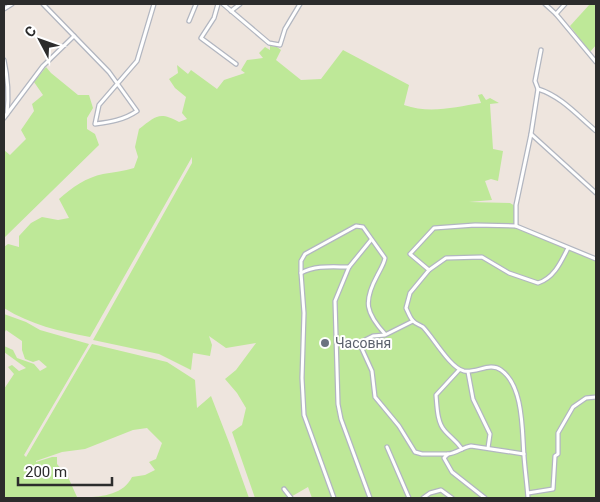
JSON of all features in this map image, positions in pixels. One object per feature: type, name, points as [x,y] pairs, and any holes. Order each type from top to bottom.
[{"type":"street","points":[[4,9],[12,4]]},
{"type":"street","points":[[43,4],[109,72],[118,83],[137,111],[130,116],[95,124],[99,106],[118,83],[137,61],[154,4]]},
{"type":"street","points":[[189,21],[196,4]]},
{"type":"street","points":[[218,4],[214,18],[201,38],[236,64]]},
{"type":"street","points":[[223,4],[269,44],[280,45],[285,28],[300,4]]},
{"type":"street","points":[[231,11],[240,4]]},
{"type":"street","points":[[544,4],[556,14],[596,62]]},
{"type":"street","points":[[556,14],[565,4]]},
{"type":"street","points":[[5,116],[43,66],[74,36]]},
{"type":"street","points":[[516,226],[516,205],[531,134],[538,89],[535,82],[541,50]]},
{"type":"street","points":[[4,60],[9,93],[5,116]]},
{"type":"street","points":[[538,89],[562,101],[596,131]]},
{"type":"street","points":[[531,134],[596,193]]},
{"type":"street","points":[[429,270],[410,254],[434,228],[475,225],[516,226],[596,258]]},
{"type":"street","points":[[334,498],[304,416],[302,378],[304,313],[301,261],[305,254],[356,226],[363,227],[383,254],[384,261],[375,279],[367,304],[368,311],[385,335]]},
{"type":"street","points":[[370,498],[341,419],[338,404],[335,301],[348,267],[371,240]]},
{"type":"street","points":[[528,498],[524,439],[518,396],[512,384],[502,371],[495,367],[468,372],[459,370],[438,348],[423,328],[413,321],[406,308],[410,293],[429,270],[446,258],[482,257],[509,273],[538,284],[542,283],[558,269],[568,248]]},
{"type":"street","points":[[301,274],[309,269],[319,267],[348,267]]},
{"type":"street","points":[[413,321],[385,335],[373,336],[365,340],[362,344],[362,349],[372,371],[375,397],[400,426],[415,452],[422,454],[448,454],[456,453],[471,446],[524,454]]},
{"type":"street","points":[[459,370],[436,395],[438,416],[443,430],[456,440],[462,449]]},
{"type":"street","points":[[468,372],[473,399],[490,434],[488,448]]},
{"type":"street","points":[[528,493],[553,489],[555,456],[558,454],[558,433],[573,407],[586,398],[596,397]]},
{"type":"street","points":[[387,447],[409,498]]},
{"type":"street","points":[[448,454],[444,458],[452,472],[484,498]]},
{"type":"street","points":[[284,488],[292,498]]},
{"type":"street","points":[[423,498],[430,493],[441,490],[452,498]]},
{"type":"green space","points":[[590,4],[596,4],[596,45],[590,52],[570,26]]},
{"type":"green space","points":[[270,46],[281,50],[276,60],[301,80],[321,79],[343,50],[409,85],[404,105],[423,109],[452,108],[481,103],[478,95],[482,94],[486,100],[490,98],[499,103],[490,104],[493,149],[503,151],[498,181],[491,179],[485,181],[492,200],[469,202],[510,203],[515,206],[514,224],[596,258],[596,498],[312,498],[308,487],[289,498],[255,498],[232,432],[242,425],[246,408],[237,393],[225,379],[236,370],[256,343],[226,348],[209,336],[212,345],[210,356],[193,353],[191,370],[159,354],[93,340],[192,163],[192,157],[90,337],[56,330],[35,323],[4,308],[4,247],[8,244],[19,247],[19,236],[31,223],[42,217],[58,220],[69,218],[59,199],[80,184],[97,175],[134,168],[138,157],[135,147],[139,129],[154,118],[162,116],[179,122],[187,119],[182,113],[186,97],[175,88],[169,79],[178,73],[177,65],[188,74],[191,70],[217,89],[224,80],[245,73],[241,70],[247,60],[263,58],[259,53],[265,47],[270,50]]},
{"type":"green space","points":[[46,67],[78,95],[89,95],[93,108],[87,118],[87,129],[95,134],[99,145],[4,238],[4,150],[10,155],[26,139],[21,130],[34,111],[32,104],[43,95],[34,82]]},
{"type":"green space","points":[[4,314],[26,322],[40,330],[89,344],[24,455],[26,457],[92,344],[167,362],[195,380],[197,408],[211,396],[249,498],[4,498],[4,389],[14,374],[8,367],[12,365],[19,371],[26,368],[4,352],[4,346],[13,350],[17,358],[34,364],[40,371],[47,367],[39,360],[33,362],[25,359],[22,341],[6,330],[4,334]],"holes":[[[147,428],[162,443],[156,459],[149,462],[155,470],[145,475],[132,477],[128,483],[116,492],[101,496],[77,497],[68,477],[57,464],[57,457],[36,462],[62,452],[85,449],[133,430]]]},
{"type":"place","name":"Часовня","points":[[325,343]]}]
